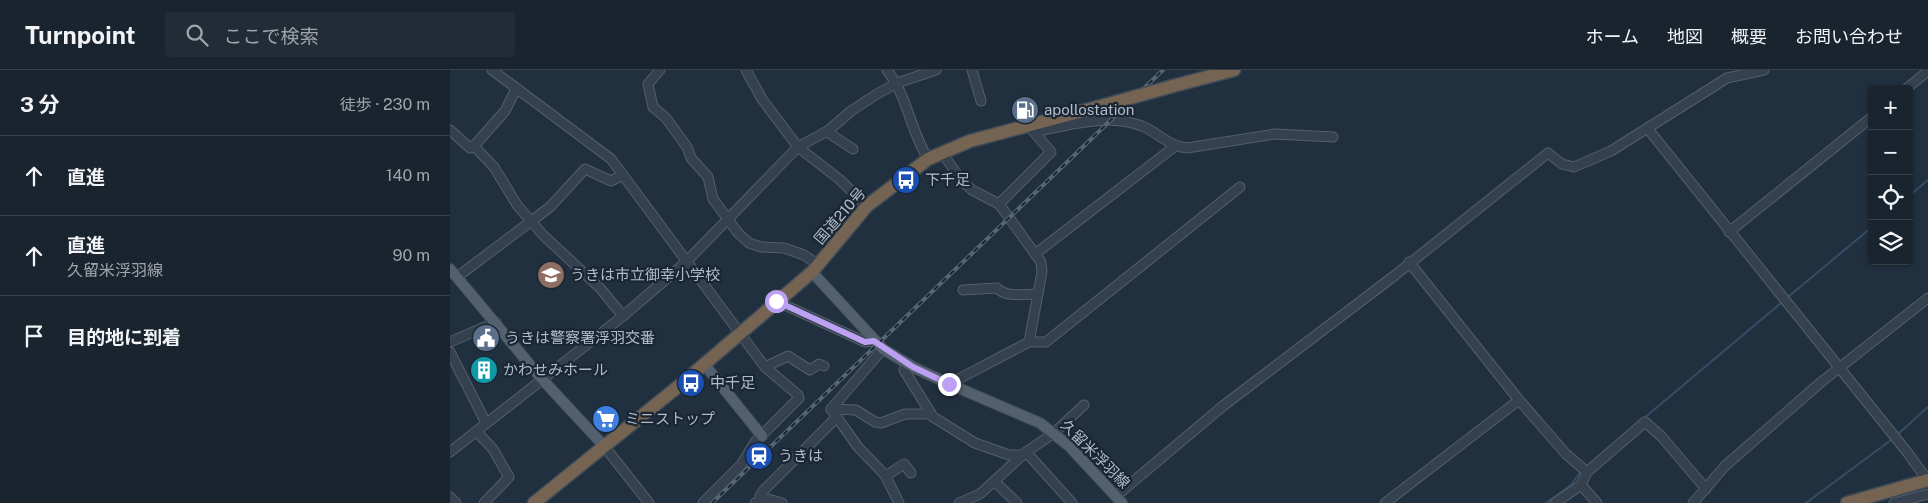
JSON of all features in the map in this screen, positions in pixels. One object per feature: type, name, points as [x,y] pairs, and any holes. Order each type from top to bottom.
[{"type":"highway","name":"国道210号","points":[[534,503],[704,364],[816,269],[867,206],[928,158],[941,151],[1031,128],[1105,105],[1234,70]]},
{"type":"highway","points":[[1847,503],[1928,481]]},
{"type":"main road","points":[[450,269],[542,378],[604,446]]},
{"type":"main road","name":"久留米浮羽線","points":[[816,269],[874,341],[883,349],[908,364],[949,384],[1040,423],[1054,433],[1119,500]]},
{"type":"main road","points":[[704,364],[762,436]]},
{"type":"street","points":[[492,70],[611,159],[765,367],[798,395],[799,398],[755,442],[741,465],[702,503]]},
{"type":"street","points":[[660,70],[648,84],[652,105],[666,118],[687,147],[691,158],[708,177],[713,200],[738,234],[749,243],[761,247],[784,248],[804,255],[816,269]]},
{"type":"street","points":[[746,70],[762,99],[798,147],[839,179],[867,206]]},
{"type":"street","points":[[887,70],[897,83],[918,143],[928,158]]},
{"type":"street","points":[[450,452],[623,316],[686,262],[798,147],[827,132],[851,111],[897,83],[936,70]]},
{"type":"street","points":[[972,70],[981,101]]},
{"type":"street","points":[[1119,500],[1223,406],[1548,153],[1562,164],[1574,167],[1611,151],[1727,78],[1764,70]]},
{"type":"street","points":[[1911,85],[1928,71]]},
{"type":"street","points":[[450,130],[470,148],[474,146],[505,111],[516,89]]},
{"type":"street","points":[[1031,128],[1096,119],[1121,122],[1144,127],[1174,147],[1186,148],[1274,134],[1333,138]]},
{"type":"street","points":[[1729,232],[1868,120]]},
{"type":"street","points":[[999,204],[1051,152],[1031,128]]},
{"type":"street","points":[[1648,129],[1907,452],[1928,481]]},
{"type":"street","points":[[827,132],[853,149]]},
{"type":"street","points":[[474,146],[494,167],[517,205],[567,260],[600,288],[623,316]]},
{"type":"street","points":[[1035,254],[1174,147]]},
{"type":"street","points":[[941,151],[961,180],[972,190],[999,204],[1040,262],[1042,272],[1029,342]]},
{"type":"street","points":[[457,277],[550,208],[585,170],[611,181],[623,175]]},
{"type":"street","points":[[949,384],[1029,342],[1046,342],[1240,187]]},
{"type":"street","points":[[1410,262],[1519,400],[1583,469]]},
{"type":"street","points":[[962,290],[997,288],[1002,292],[1010,294],[1038,294]]},
{"type":"street","points":[[1693,503],[1725,466],[1820,383],[1840,370],[1928,298]]},
{"type":"street","points":[[776,301],[865,342],[874,341]]},
{"type":"street","points":[[450,342],[496,322]]},
{"type":"street","points":[[831,409],[883,349]]},
{"type":"street","points":[[450,352],[486,423]]},
{"type":"street","points":[[765,367],[788,356],[810,370],[819,364],[824,366]]},
{"type":"street","points":[[908,364],[904,370],[933,417],[975,443],[1010,455],[1024,454],[1072,503]]},
{"type":"street","points":[[1385,503],[1519,400]]},
{"type":"street","points":[[960,503],[980,494],[1024,454],[1054,433],[1084,405]]},
{"type":"street","points":[[831,409],[856,410],[875,422],[881,423],[905,414],[931,414]]},
{"type":"street","points":[[831,409],[858,447],[886,476],[899,503]]},
{"type":"street","points":[[758,502],[764,490],[837,417]]},
{"type":"street","points":[[1555,503],[1581,485],[1583,469],[1645,422],[1661,436],[1706,490]]},
{"type":"street","points":[[476,431],[493,449],[509,477],[486,502]]},
{"type":"street","points":[[604,446],[649,503]]},
{"type":"street","points":[[886,476],[904,464],[911,473]]},
{"type":"street","points":[[995,482],[1017,503]]},
{"type":"street","points":[[1581,485],[1597,503]]},
{"type":"street","points":[[1894,503],[1928,494]]},
{"type":"street","points":[[450,497],[456,503]]},
{"type":"street","points":[[758,502],[768,499],[782,503]]},
{"type":"waterway","points":[[1913,193],[1928,180]]},
{"type":"waterway","points":[[1788,297],[1868,230]]},
{"type":"waterway","points":[[1643,419],[1781,303]]},
{"type":"waterway","points":[[1897,435],[1928,407]]},
{"type":"waterway","points":[[1602,454],[1619,439]]},
{"type":"waterway","points":[[1806,503],[1891,440]]},
{"type":"waterway","points":[[1546,503],[1571,485],[1581,471]]},
{"type":"railway","points":[[712,503],[1163,70]]},
{"type":"place","name":"apollostation","points":[[1025,110]]},
{"type":"place","name":"下千足","points":[[906,180]]},
{"type":"place","name":"うきは市立御幸小学校","points":[[551,275]]},
{"type":"place","name":"うきは警察署浮羽交番","points":[[486,338]]},
{"type":"place","name":"かわせみホール","points":[[484,370]]},
{"type":"place","name":"中千足","points":[[691,383]]},
{"type":"place","name":"ミニストップ","points":[[606,419]]},
{"type":"place","name":"うきは","points":[[759,456]]},
{"type":"route","points":[[776,301],[834,326],[865,342],[874,341],[883,349],[913,367],[949,384]]}]
